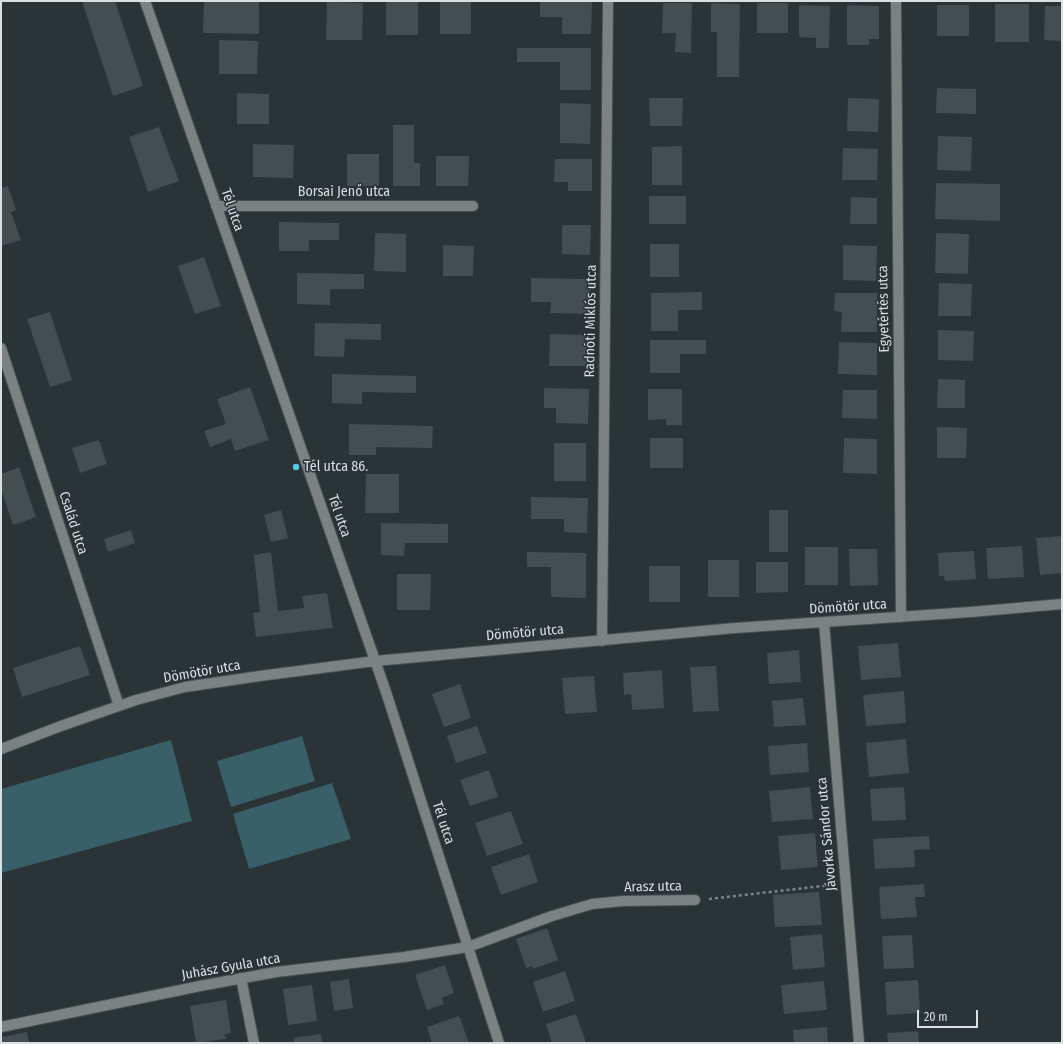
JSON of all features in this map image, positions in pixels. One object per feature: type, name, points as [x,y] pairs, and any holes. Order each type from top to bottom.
[{"type":"street","name":"Tél utca","points":[[145,1],[375,661],[500,1043]]},
{"type":"street","name":"Radnóti Miklós utca","points":[[602,641],[608,1]]},
{"type":"street","name":"Egyetértés utca","points":[[896,1],[901,617]]},
{"type":"street","name":"Borsai Jenő utca","points":[[216,206],[473,206]]},
{"type":"street","name":"Család utca","points":[[1,348],[119,706]]},
{"type":"street","name":"Dömötör utca","points":[[1,749],[119,706],[185,687],[375,661],[735,628],[971,612],[1062,604]]},
{"type":"street","name":"Jávorka Sándor utca","points":[[824,622],[859,1043]]},
{"type":"street","name":"Arasz utca","points":[[468,946],[552,916],[592,904],[623,901],[695,900]]},
{"type":"street","name":"Juhász Gyula utca","points":[[1,1027],[240,978],[468,946]]},
{"type":"street","points":[[240,978],[254,1043]]},
{"type":"path","name":"Arasz utca","points":[[695,900],[845,883]]},
{"type":"shaded area","points":[[302,736],[315,781],[231,807],[217,761]]},
{"type":"shaded area","points":[[171,740],[192,821],[1,873],[1,789]]},
{"type":"shaded area","points":[[332,783],[351,839],[249,869],[233,814]]},
{"type":"building","points":[[82,1],[115,1],[143,86],[113,96]]},
{"type":"building","points":[[204,1],[259,1],[259,34],[203,33]]},
{"type":"building","points":[[386,1],[418,1],[418,35],[386,35]]},
{"type":"building","points":[[440,1],[471,1],[471,34],[440,34]]},
{"type":"building","points":[[540,1],[592,1],[591,34],[562,34],[562,17],[540,17]]},
{"type":"building","points":[[327,2],[363,3],[362,40],[326,40]]},
{"type":"building","points":[[663,3],[692,3],[691,53],[675,52],[676,33],[662,33]]},
{"type":"building","points":[[711,3],[740,4],[739,77],[717,77],[717,32],[711,32]]},
{"type":"building","points":[[757,3],[788,3],[788,33],[757,33]]},
{"type":"building","points":[[995,4],[1029,4],[1029,42],[995,42]]},
{"type":"building","points":[[799,5],[830,6],[829,48],[816,48],[816,38],[799,37]]},
{"type":"building","points":[[847,5],[879,6],[879,39],[869,39],[869,45],[847,45]]},
{"type":"building","points":[[937,5],[969,5],[969,36],[937,36]]},
{"type":"building","points":[[1045,6],[1062,6],[1062,41],[1044,40]]},
{"type":"building","points":[[219,40],[258,41],[257,74],[219,74]]},
{"type":"building","points":[[517,48],[591,48],[591,90],[560,90],[560,62],[517,62]]},
{"type":"building","points":[[937,88],[976,89],[976,114],[936,113]]},
{"type":"building","points":[[237,93],[269,94],[269,124],[237,124]]},
{"type":"building","points":[[649,98],[683,98],[682,126],[650,126]]},
{"type":"building","points":[[848,98],[879,99],[878,132],[847,131]]},
{"type":"building","points":[[560,103],[591,104],[590,144],[560,143]]},
{"type":"building","points":[[393,125],[414,125],[414,163],[420,163],[420,186],[393,186]]},
{"type":"building","points":[[159,127],[179,181],[148,192],[129,137]]},
{"type":"building","points":[[938,136],[972,137],[971,171],[937,170]]},
{"type":"building","points":[[253,144],[294,145],[293,178],[253,177]]},
{"type":"building","points":[[682,146],[682,185],[652,185],[652,147]]},
{"type":"building","points":[[843,148],[878,149],[877,180],[842,180]]},
{"type":"building","points":[[347,154],[379,154],[379,186],[347,186]]},
{"type":"building","points":[[436,156],[469,156],[468,186],[436,186]]},
{"type":"building","points":[[555,159],[592,159],[592,191],[568,191],[568,182],[554,182]]},
{"type":"building","points":[[936,183],[1000,184],[1000,221],[935,219]]},
{"type":"building","points":[[8,186],[16,210],[11,212],[21,240],[1,246],[1,188]]},
{"type":"building","points":[[649,196],[686,196],[686,224],[649,224]]},
{"type":"building","points":[[851,197],[877,198],[877,224],[850,224]]},
{"type":"building","points":[[279,222],[339,223],[339,240],[309,240],[309,251],[279,251]]},
{"type":"building","points":[[562,225],[591,225],[590,255],[562,254]]},
{"type":"building","points":[[375,233],[406,234],[406,272],[374,271]]},
{"type":"building","points":[[936,233],[969,234],[968,274],[935,273]]},
{"type":"building","points":[[650,244],[679,244],[679,277],[650,277]]},
{"type":"building","points":[[443,245],[474,246],[473,276],[443,276]]},
{"type":"building","points":[[843,245],[877,246],[876,281],[843,280]]},
{"type":"building","points":[[204,257],[221,306],[195,314],[178,266]]},
{"type":"building","points":[[297,273],[364,274],[364,289],[330,289],[330,305],[297,304]]},
{"type":"building","points":[[531,278],[590,279],[590,314],[550,313],[551,302],[531,302]]},
{"type":"building","points":[[939,283],[972,284],[971,316],[938,316]]},
{"type":"building","points":[[702,292],[702,310],[678,310],[678,331],[651,331],[651,293]]},
{"type":"building","points":[[835,293],[877,293],[877,332],[841,332],[842,312],[834,311]]},
{"type":"building","points":[[50,312],[72,380],[50,387],[27,319]]},
{"type":"building","points":[[315,323],[381,324],[381,340],[345,339],[344,357],[314,356]]},
{"type":"building","points":[[938,330],[974,331],[973,361],[938,360]]},
{"type":"building","points":[[550,334],[589,335],[588,366],[549,366]]},
{"type":"building","points":[[650,340],[706,340],[706,354],[680,354],[680,373],[650,373]]},
{"type":"building","points":[[839,342],[877,343],[877,375],[838,374]]},
{"type":"building","points":[[332,374],[416,376],[416,393],[362,392],[362,404],[332,403]]},
{"type":"building","points":[[938,379],[965,380],[965,408],[937,408]]},
{"type":"building","points":[[250,387],[269,440],[235,451],[231,439],[210,447],[204,431],[226,424],[217,399]]},
{"type":"building","points":[[544,388],[589,389],[588,424],[556,423],[556,408],[544,408]]},
{"type":"building","points":[[648,389],[682,389],[682,425],[666,425],[666,419],[648,420]]},
{"type":"building","points":[[843,390],[877,390],[877,419],[842,418]]},
{"type":"building","points":[[349,424],[433,426],[432,448],[376,447],[376,455],[349,455]]},
{"type":"building","points":[[937,427],[967,428],[966,458],[937,458]]},
{"type":"building","points":[[650,438],[683,438],[683,468],[650,468]]},
{"type":"building","points":[[844,438],[877,439],[877,474],[843,473]]},
{"type":"building","points":[[99,440],[107,464],[80,473],[72,448]]},
{"type":"building","points":[[554,443],[586,443],[586,481],[554,481]]},
{"type":"building","points":[[19,467],[36,517],[13,525],[1,489],[1,474]]},
{"type":"building","points":[[366,474],[399,474],[399,513],[365,513]]},
{"type":"building","points":[[531,497],[588,498],[587,533],[564,532],[564,519],[531,519]]},
{"type":"building","points":[[281,510],[288,538],[271,542],[264,515]]},
{"type":"building","points":[[769,510],[788,510],[788,552],[769,552]]},
{"type":"building","points":[[381,523],[448,524],[448,543],[405,543],[404,556],[381,555]]},
{"type":"building","points":[[131,530],[135,543],[108,552],[104,539]]},
{"type":"building","points":[[1062,536],[1062,573],[1040,575],[1036,538]]},
{"type":"building","points":[[1022,546],[1024,577],[988,579],[986,548]]},
{"type":"building","points":[[805,547],[838,547],[838,585],[805,585]]},
{"type":"building","points":[[849,549],[877,549],[878,585],[850,586]]},
{"type":"building","points":[[974,551],[976,579],[945,581],[944,576],[939,576],[938,553]]},
{"type":"building","points":[[271,552],[278,611],[304,608],[302,596],[327,593],[333,628],[256,637],[253,613],[260,612],[254,555]]},
{"type":"building","points":[[527,552],[586,553],[586,598],[551,597],[551,567],[527,567]]},
{"type":"building","points":[[708,560],[739,560],[739,597],[708,597]]},
{"type":"building","points":[[756,562],[788,562],[788,592],[756,593]]},
{"type":"building","points":[[649,566],[680,566],[680,602],[649,602]]},
{"type":"building","points":[[397,574],[431,574],[430,610],[397,610]]},
{"type":"building","points":[[898,643],[901,677],[861,680],[858,646]]},
{"type":"building","points":[[80,646],[90,675],[22,697],[13,668]]},
{"type":"building","points":[[799,650],[801,682],[769,684],[767,653]]},
{"type":"building","points":[[716,666],[719,711],[693,712],[690,667]]},
{"type":"building","points":[[662,670],[664,708],[632,710],[631,694],[624,695],[623,673]]},
{"type":"building","points":[[594,676],[597,712],[565,714],[562,678]]},
{"type":"building","points":[[460,684],[471,718],[444,727],[432,694]]},
{"type":"building","points":[[904,691],[906,723],[866,726],[863,695]]},
{"type":"building","points":[[803,698],[806,725],[774,727],[772,701]]},
{"type":"building","points":[[477,726],[487,753],[456,763],[447,736]]},
{"type":"building","points":[[906,739],[909,773],[869,777],[866,743]]},
{"type":"building","points":[[807,743],[809,772],[770,775],[768,746]]},
{"type":"building","points":[[489,770],[498,797],[470,806],[460,780]]},
{"type":"building","points":[[810,787],[813,819],[772,822],[769,791]]},
{"type":"building","points":[[904,787],[906,820],[872,821],[870,789]]},
{"type":"building","points":[[511,811],[523,844],[487,856],[475,823]]},
{"type":"building","points":[[815,833],[818,867],[781,870],[778,836]]},
{"type":"building","points":[[929,836],[930,849],[914,850],[915,867],[875,869],[873,839]]},
{"type":"building","points":[[529,854],[538,882],[501,895],[491,867]]},
{"type":"building","points":[[924,884],[925,897],[915,897],[917,917],[881,919],[879,887]]},
{"type":"building","points":[[819,892],[822,925],[775,927],[773,895]]},
{"type":"building","points":[[547,928],[558,960],[533,969],[532,966],[526,968],[516,939]]},
{"type":"building","points":[[822,934],[825,967],[793,970],[790,937]]},
{"type":"building","points":[[912,935],[914,968],[884,969],[882,936]]},
{"type":"building","points":[[445,965],[454,993],[442,998],[444,1004],[427,1010],[415,975]]},
{"type":"building","points":[[565,971],[575,1001],[543,1012],[533,982]]},
{"type":"building","points":[[349,979],[353,1008],[334,1011],[330,982]]},
{"type":"building","points":[[918,980],[920,1013],[887,1015],[885,982]]},
{"type":"building","points":[[824,981],[827,1010],[784,1014],[781,985]]},
{"type":"building","points":[[312,985],[317,1021],[288,1025],[283,989]]},
{"type":"building","points":[[226,1000],[231,1033],[225,1034],[226,1039],[196,1043],[190,1006]]},
{"type":"building","points":[[576,1014],[586,1043],[552,1043],[546,1024]]},
{"type":"building","points":[[459,1016],[469,1043],[432,1043],[427,1027]]},
{"type":"building","points":[[827,1027],[828,1043],[794,1043],[793,1030]]},
{"type":"building","points":[[918,1031],[919,1043],[888,1043],[887,1033]]},
{"type":"building","points":[[27,1032],[29,1043],[1,1043],[1,1037]]},
{"type":"building","points":[[321,1034],[322,1043],[294,1043],[293,1038]]},
{"type":"place","name":"Tél utca 86.","points":[[296,467]]}]
